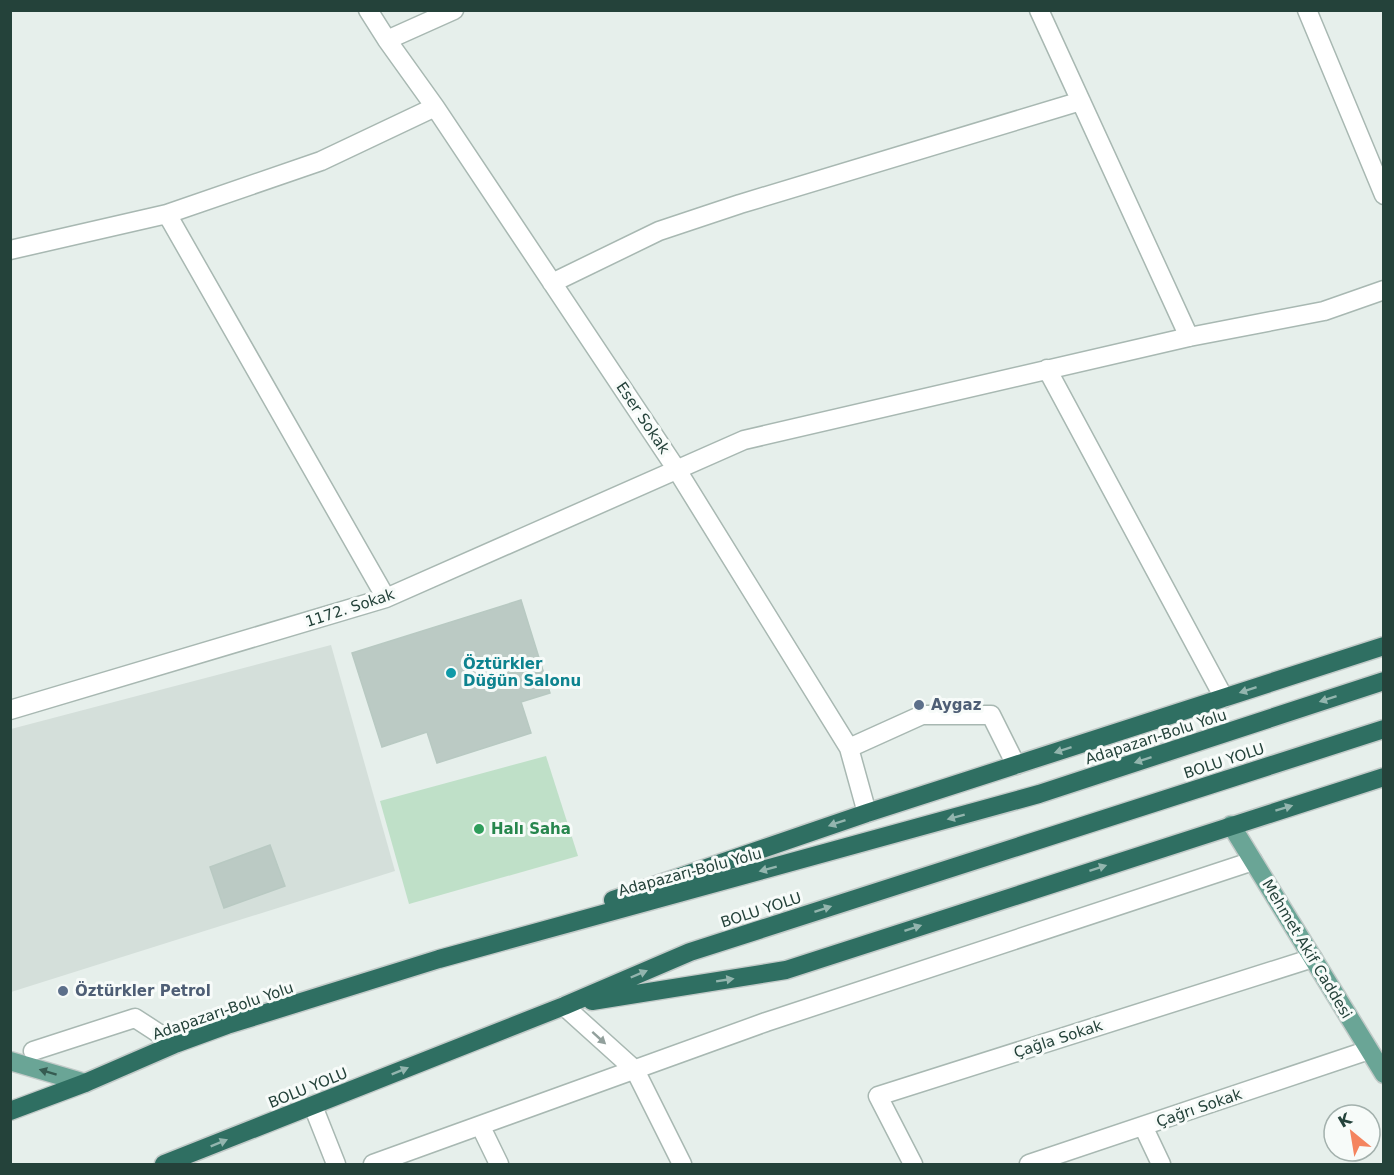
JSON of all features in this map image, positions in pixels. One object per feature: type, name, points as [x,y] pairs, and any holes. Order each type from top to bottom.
[{"type":"highway","points":[[439,959],[867,813],[1383,645]]},
{"type":"highway","name":"Adapazarı-Bolu Yolu","points":[[10,1111],[227,1025],[439,959],[1039,794],[1383,681]]},
{"type":"highway","name":"BOLU YOLU","points":[[164,1164],[564,1006],[690,952],[1383,729]]},
{"type":"highway","points":[[564,1006],[786,970],[1231,825],[1382,779]]},
{"type":"main road","name":"Mehmet Akif Caddesi","points":[[1231,825],[1383,1074]]},
{"type":"main road","points":[[10,1061],[85,1083]]},
{"type":"street","name":"Eser Sokak","points":[[368,10],[677,470],[849,748],[867,813]]},
{"type":"street","points":[[387,40],[454,10]]},
{"type":"street","points":[[1039,10],[1189,337]]},
{"type":"street","points":[[1307,10],[1383,195]]},
{"type":"street","points":[[552,283],[669,228],[740,204],[1081,101]]},
{"type":"street","points":[[10,250],[166,214],[321,161],[435,107]]},
{"type":"street","points":[[166,214],[386,598]]},
{"type":"street","name":"1172. Sokak","points":[[10,710],[386,598],[744,440],[1189,337],[1324,311],[1383,290]]},
{"type":"street","points":[[1047,369],[1224,698]]},
{"type":"street","points":[[849,748],[922,715],[991,715],[1016,765]]},
{"type":"street","points":[[373,1164],[481,1127],[766,1022],[1253,861]]},
{"type":"street","name":"Çağla Sokak","points":[[913,1164],[878,1095],[1312,958]]},
{"type":"street","points":[[564,1006],[634,1070],[682,1164]]},
{"type":"street","points":[[33,1051],[135,1018],[175,1044]]},
{"type":"street","name":"Çağrı Sokak","points":[[1029,1164],[1369,1050]]},
{"type":"street","points":[[313,1106],[336,1164]]},
{"type":"street","points":[[1143,1126],[1161,1164]]},
{"type":"street","points":[[481,1127],[499,1164]]},
{"type":"shaded area","points":[[331,645],[395,871],[11,992],[11,729]]},
{"type":"green space","name":"Halı Saha","points":[[546,756],[578,856],[409,904],[380,801]]},
{"type":"building","name":"Öztürkler Düğün Salonu","points":[[521,600],[550,693],[521,702],[531,733],[437,763],[427,732],[382,747],[352,653]]},
{"type":"building","points":[[270,845],[285,886],[224,908],[210,867]]},
{"type":"place","name":"Öztürkler Düğün Salonu","points":[[451,673]]},
{"type":"place","name":"Aygaz","points":[[919,705]]},
{"type":"place","name":"Halı Saha","points":[[479,829]]},
{"type":"place","name":"Öztürkler Petrol","points":[[63,991]]}]
